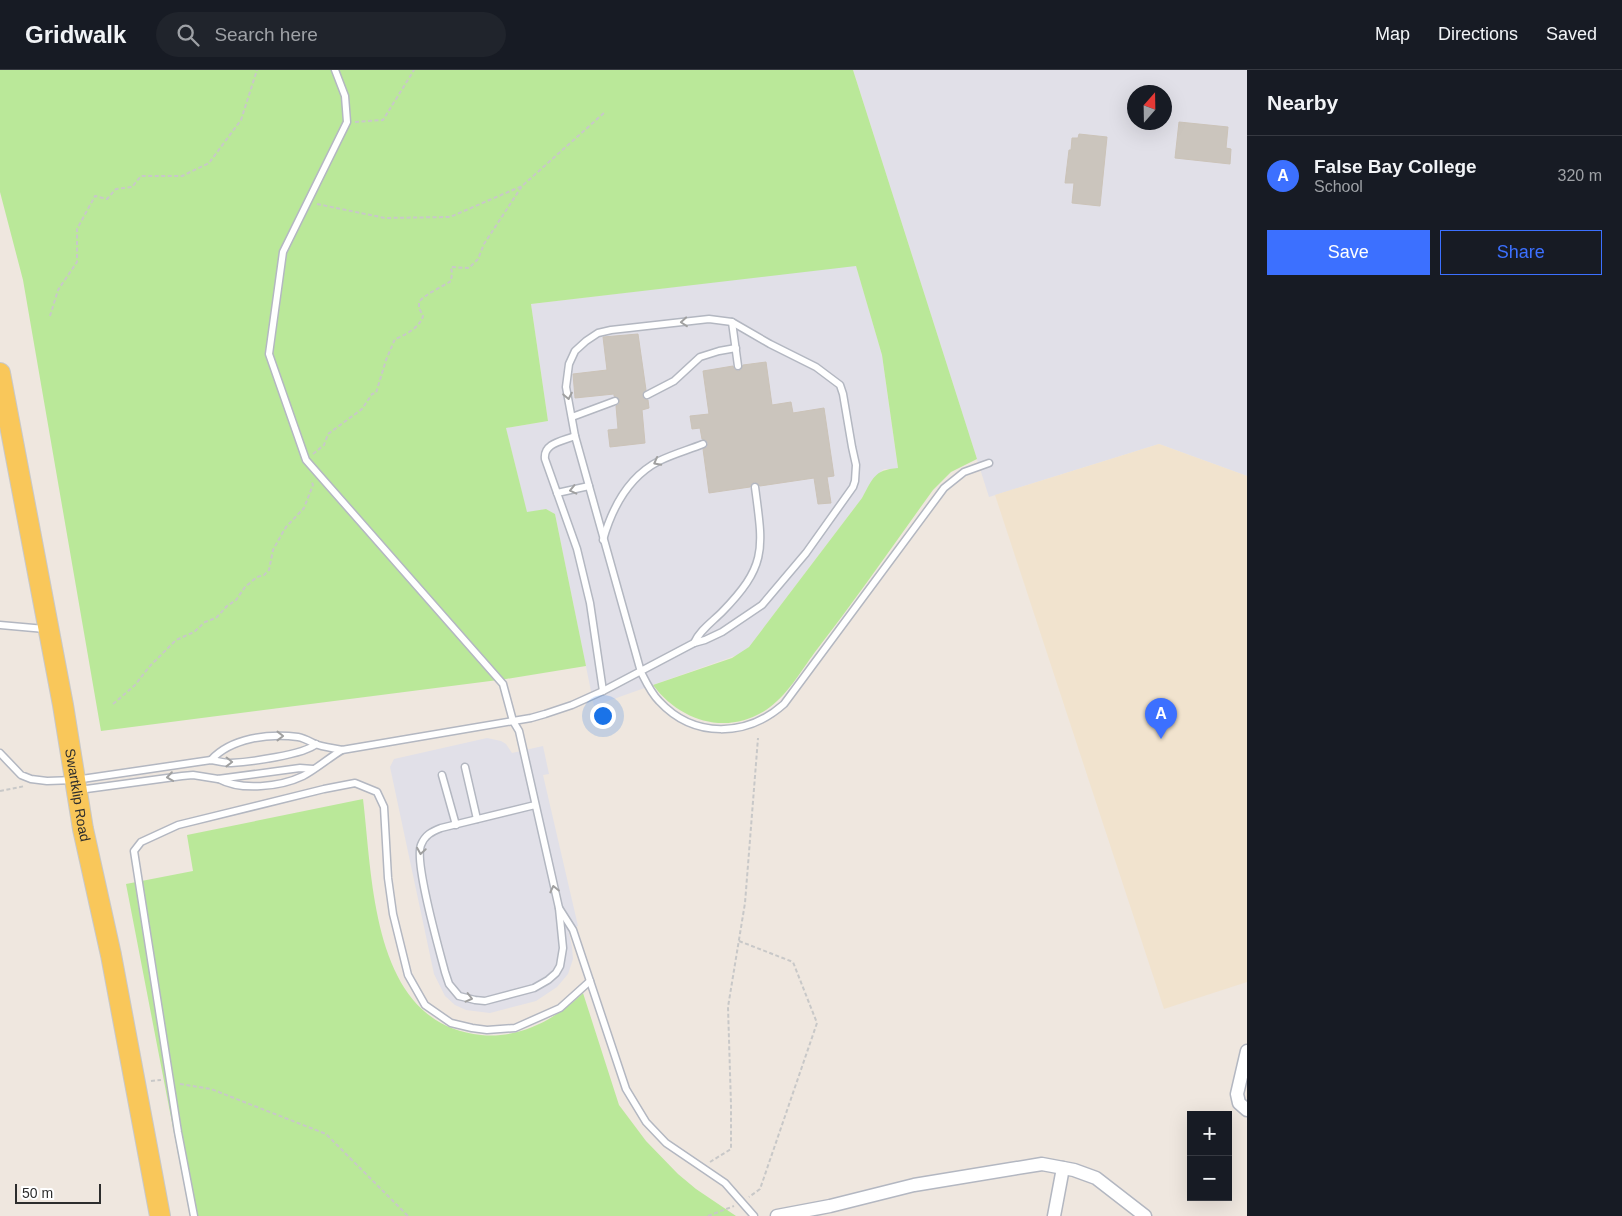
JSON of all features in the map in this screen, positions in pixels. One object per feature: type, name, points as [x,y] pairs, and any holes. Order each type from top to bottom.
[{"type":"main road","name":"Swartklip Road","points":[[0,373],[63,705],[83,829],[111,955],[160,1216]]},
{"type":"street","points":[[1247,1051],[1236,1094],[1239,1102],[1247,1110]]},
{"type":"street","points":[[777,1216],[830,1206],[914,1185],[1042,1164],[1096,1178],[1145,1216]]},
{"type":"street","points":[[1054,1216],[1063,1168]]},
{"type":"lane","points":[[335,70],[345,96],[347,122],[283,252],[269,354],[306,460],[503,684],[513,721],[519,731],[559,908],[562,957],[556,973],[534,988],[485,1001],[459,996],[449,984],[445,972],[419,856],[420,847],[424,838],[429,833],[441,828],[535,805]]},
{"type":"lane","points":[[0,753],[22,775],[31,779],[76,785],[193,775],[218,779],[235,786],[271,784],[304,776],[313,768],[342,750],[531,718],[553,712],[603,691],[641,672],[694,643],[722,632],[762,605],[806,553],[853,487],[856,465],[844,394],[840,385],[816,367],[732,322],[709,319],[673,322],[598,333],[575,351],[569,364],[566,387],[575,436],[641,672],[652,693],[659,701],[675,715],[694,724],[715,729],[733,729],[751,725],[768,716],[784,704],[944,488],[964,472],[989,462]]},
{"type":"lane","points":[[732,322],[738,366]]},
{"type":"lane","points":[[647,395],[674,381],[700,357],[736,348]]},
{"type":"lane","points":[[572,417],[615,401]]},
{"type":"lane","points":[[575,436],[548,446],[544,453],[577,549],[590,603],[603,691]]},
{"type":"lane","points":[[603,540],[616,504],[636,478],[660,460],[702,444]]},
{"type":"lane","points":[[557,493],[589,486]]},
{"type":"lane","points":[[694,643],[698,634],[721,613],[747,584],[758,562],[761,547],[755,487]]},
{"type":"lane","points":[[0,626],[48,629]]},
{"type":"lane","points":[[211,760],[220,751],[238,743],[267,736],[298,737],[316,744],[342,750]]},
{"type":"lane","points":[[76,785],[211,760],[228,763],[255,760],[307,750],[316,744]]},
{"type":"lane","points":[[465,767],[478,819]]},
{"type":"lane","points":[[218,779],[313,768]]},
{"type":"lane","points":[[442,775],[456,825]]},
{"type":"lane","points":[[194,1216],[134,851],[141,842],[178,824],[324,789],[355,784],[377,792],[384,807],[388,878],[393,914],[408,975],[425,1005],[451,1023],[487,1030],[515,1028],[560,1008],[590,981]]},
{"type":"lane","points":[[559,908],[574,930],[626,1089],[646,1122],[666,1144],[725,1183],[754,1216]]},
{"type":"path","points":[[50,316],[58,290],[77,262],[77,230],[95,196],[107,199],[116,189],[132,187],[141,176],[182,176],[209,163],[241,120],[257,70]]},
{"type":"path","points":[[347,122],[383,120],[414,70]]},
{"type":"path","points":[[113,704],[135,685],[149,667],[176,640],[194,632],[205,622],[216,618],[227,606],[236,600],[245,587],[269,570],[273,550],[286,527],[304,508],[313,485],[306,460],[324,445],[328,434],[362,408],[372,394],[376,393],[395,339],[403,336],[421,323],[423,316],[419,308],[419,302],[423,297],[451,281],[451,267],[469,268],[478,259],[484,244],[522,186],[605,112]]},
{"type":"path","points":[[307,202],[385,218],[450,217],[522,186]]},
{"type":"path","points":[[702,1167],[730,1149],[732,1105],[728,1007],[745,903],[758,738]]},
{"type":"path","points":[[708,1216],[742,1203],[760,1189],[818,1023],[793,962],[739,941]]},
{"type":"path","points":[[135,1084],[156,1080],[211,1089],[326,1134],[408,1216]]},
{"type":"shaded area","points":[[853,70],[1247,70],[1247,476],[1159,444],[989,497]]},
{"type":"shaded area","points":[[856,265],[882,355],[898,469],[884,469],[873,479],[862,498],[749,647],[740,654],[594,706],[555,514],[546,509],[527,513],[506,428],[548,421],[531,304]]},
{"type":"shaded area","points":[[1159,444],[1247,476],[1247,982],[1164,1009],[995,495]]},
{"type":"shaded area","points":[[487,738],[506,744],[512,753],[543,746],[549,774],[543,775],[578,926],[568,929],[573,959],[568,974],[557,987],[536,1001],[490,1013],[466,1010],[455,1005],[445,996],[434,974],[390,767],[394,759]]},
{"type":"green space","points":[[0,70],[853,70],[977,459],[951,472],[933,490],[781,698],[766,710],[751,718],[735,722],[705,721],[690,716],[676,708],[653,685],[732,658],[749,647],[862,498],[875,477],[883,471],[898,468],[882,355],[856,266],[531,304],[548,421],[506,428],[527,512],[546,509],[555,514],[586,666],[506,679],[101,731],[23,280],[0,192]]},
{"type":"green space","points":[[363,799],[370,869],[376,907],[385,944],[398,977],[418,1005],[445,1025],[481,1035],[510,1034],[549,1019],[583,993],[619,1105],[646,1141],[678,1174],[696,1189],[736,1216],[190,1216],[126,884],[193,871],[187,835]]},
{"type":"building","points":[[1179,122],[1228,127],[1226,148],[1231,149],[1230,164],[1175,158]]},
{"type":"building","points":[[1079,134],[1107,137],[1100,206],[1072,203],[1074,183],[1065,183],[1072,138],[1078,138]]},
{"type":"building","points":[[638,334],[646,390],[642,395],[644,399],[648,400],[649,408],[642,410],[645,443],[610,447],[608,430],[618,429],[616,406],[619,404],[619,399],[614,394],[575,398],[573,374],[607,370],[603,337]]},
{"type":"building","points":[[766,362],[772,405],[791,402],[793,413],[824,408],[834,476],[827,477],[831,503],[818,504],[814,478],[760,486],[755,482],[750,487],[709,493],[703,449],[707,447],[708,443],[702,439],[700,428],[692,429],[690,416],[709,414],[703,371],[733,366],[738,371],[741,370],[743,365]]},
{"type":"place","name":"False Bay College","points":[[1161,739]]}]
